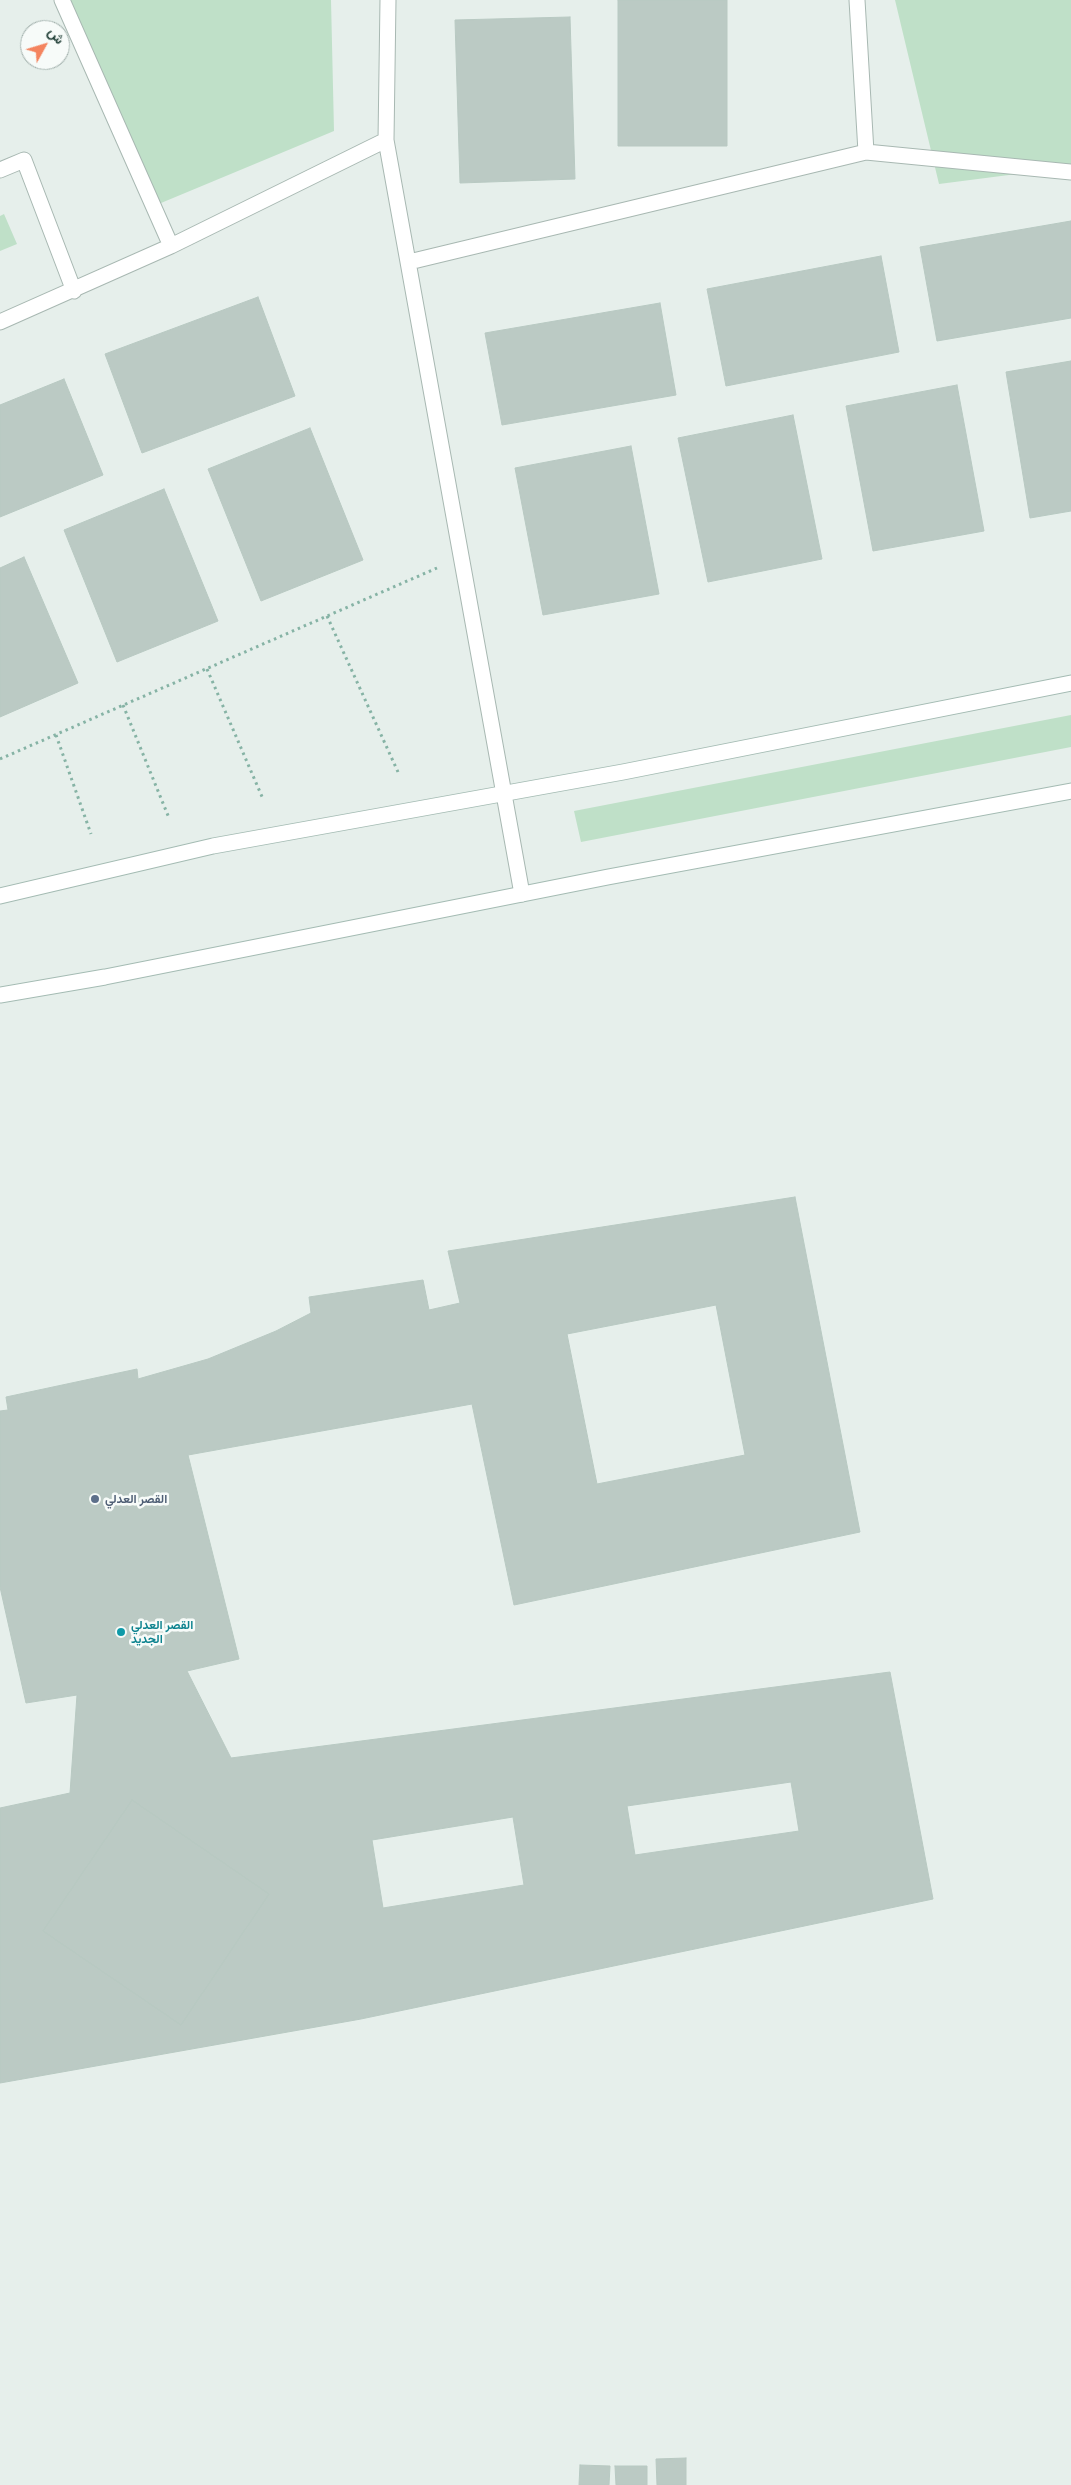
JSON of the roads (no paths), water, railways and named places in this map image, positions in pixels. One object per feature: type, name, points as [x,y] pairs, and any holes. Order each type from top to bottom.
[{"type":"street","points":[[62,0],[170,246]]},
{"type":"street","points":[[388,0],[386,140],[522,894]]},
{"type":"street","points":[[857,0],[866,152]]},
{"type":"street","points":[[0,322],[74,291],[170,246],[386,140]]},
{"type":"street","points":[[409,262],[866,152],[1071,172]]},
{"type":"street","points":[[0,170],[24,160],[74,291]]},
{"type":"street","points":[[0,896],[214,846],[623,772],[1071,682]]},
{"type":"street","points":[[0,995],[105,977],[522,894],[1071,791]]},
{"type":"place","name":"القصر العدلي","points":[[95,1499]]},
{"type":"place","name":"القصر العدلي الجديد","points":[[121,1632]]}]
